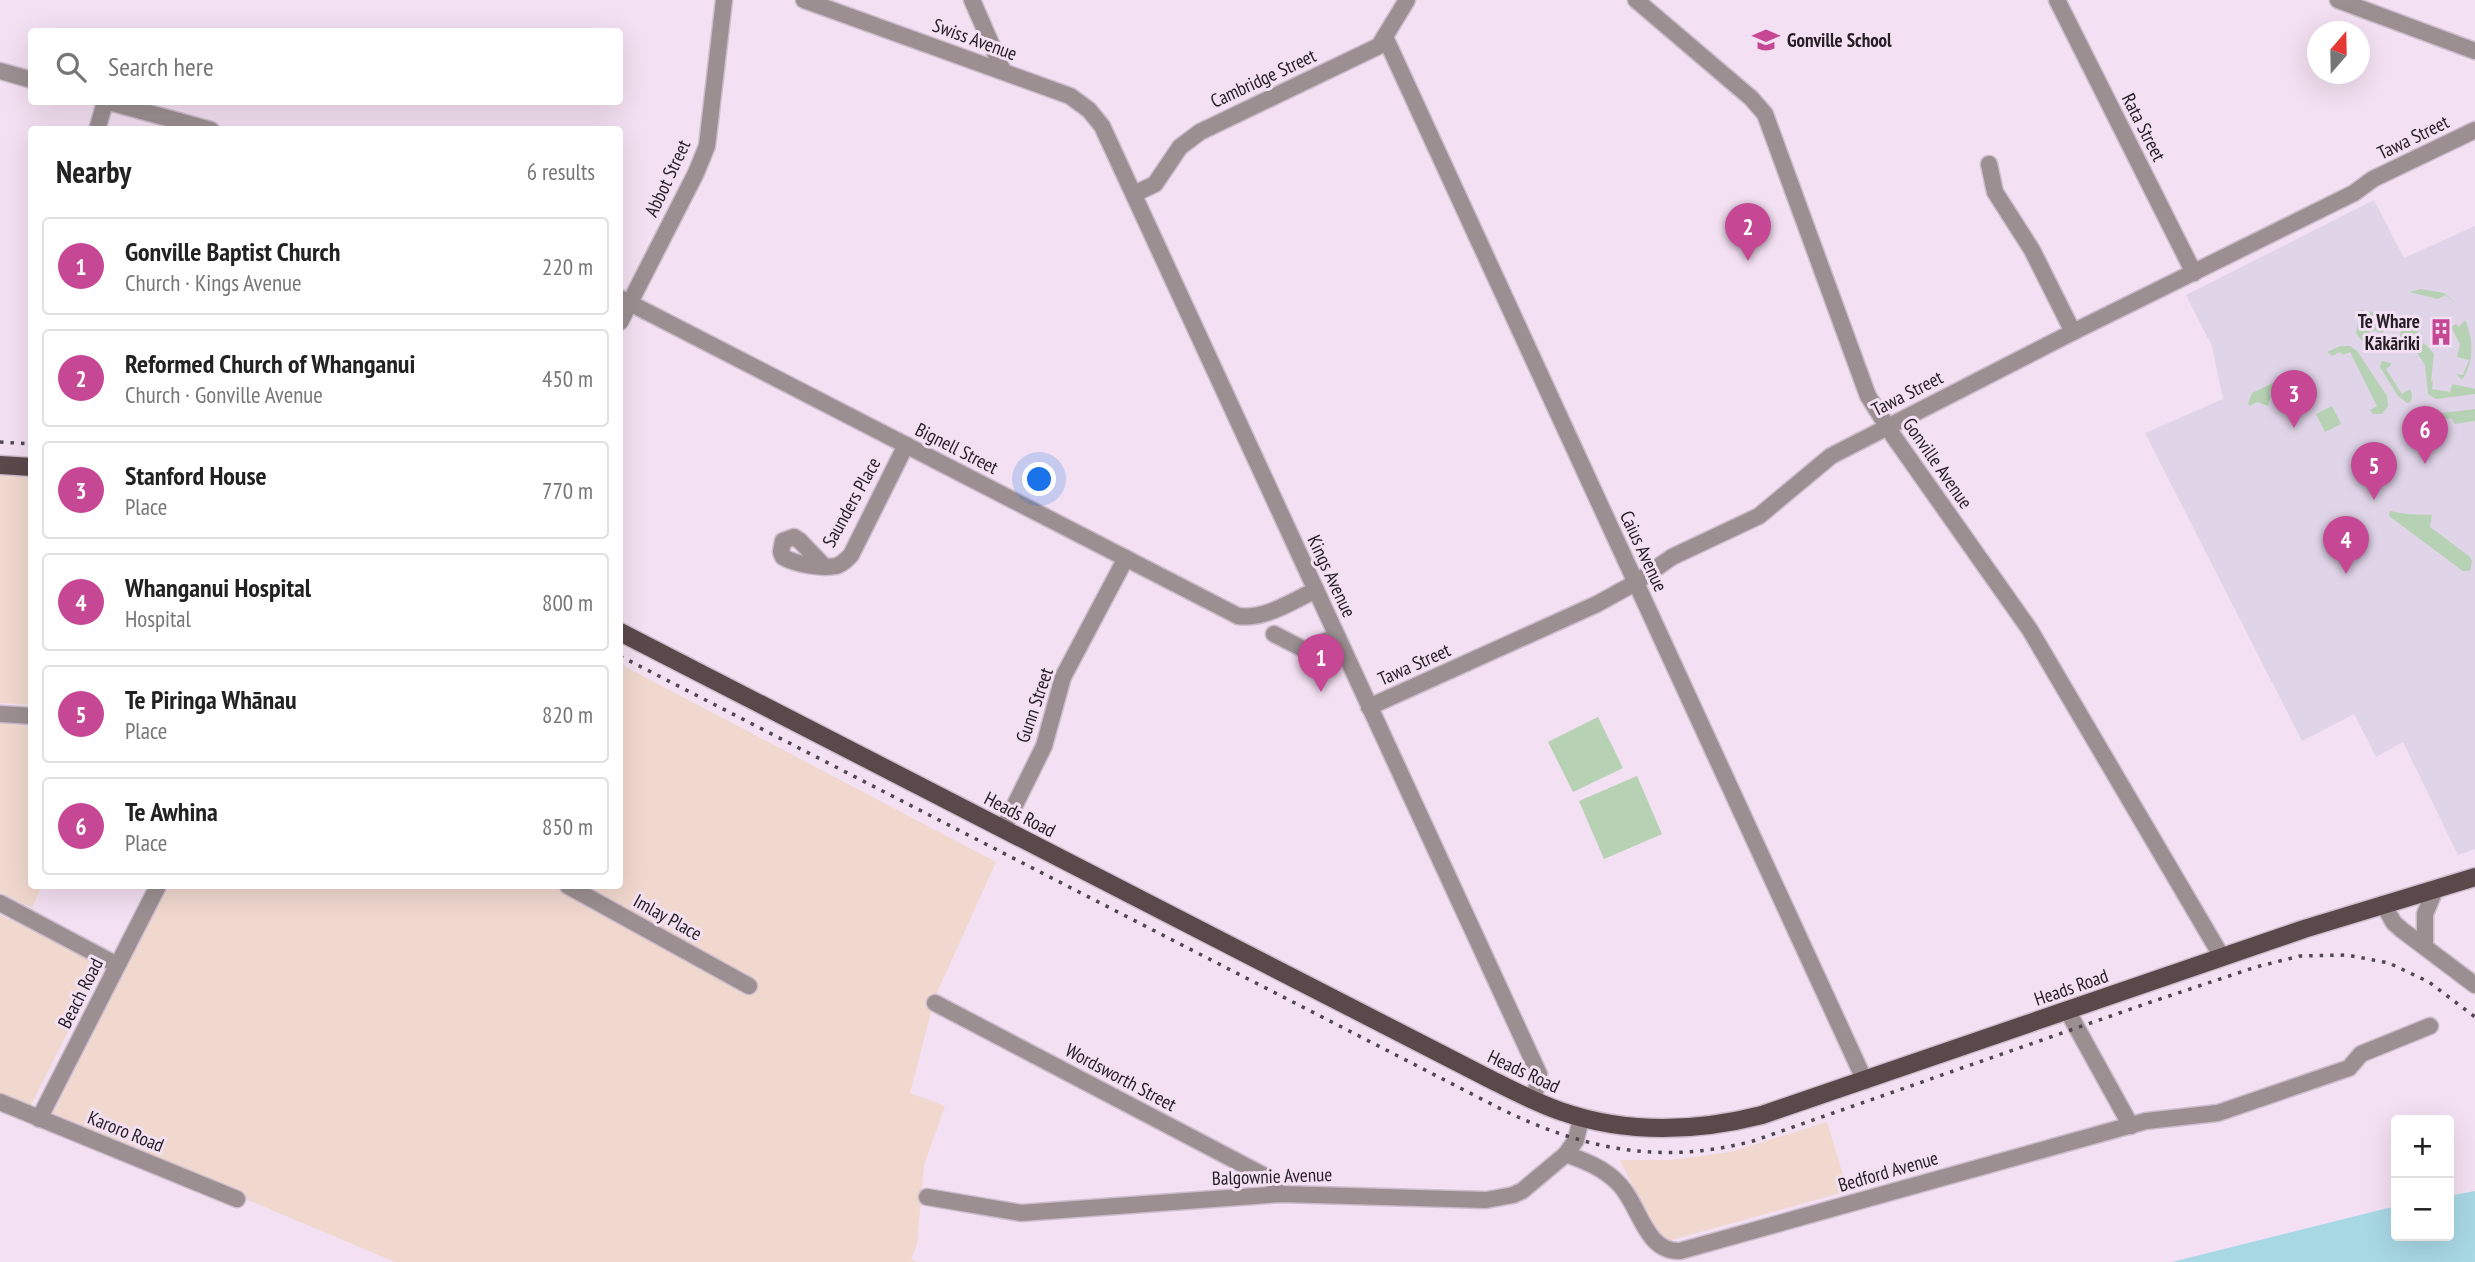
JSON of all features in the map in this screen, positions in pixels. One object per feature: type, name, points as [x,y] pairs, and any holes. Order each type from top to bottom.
[{"type":"main road","points":[[0,465],[28,467]]},
{"type":"main road","name":"Heads Road","points":[[623,634],[1532,1100],[1581,1118],[1650,1128],[1701,1127],[1762,1115],[2222,957],[2475,877]]},
{"type":"street","name":"Abbot Street","points":[[624,301],[696,173],[707,146],[723,0]]},
{"type":"street","name":"Swiss Avenue","points":[[804,0],[1070,96],[1089,110]]},
{"type":"street","points":[[972,0],[1003,71]]},
{"type":"street","name":"Cambridge Street","points":[[1134,194],[1155,184],[1180,147],[1200,132],[1379,46],[1407,0]]},
{"type":"street","name":"Gonville Avenue","points":[[1636,0],[1751,98],[1765,114],[1859,376],[1887,426],[2030,630],[2222,957]]},
{"type":"street","name":"Rata Street","points":[[2057,0],[2194,273]]},
{"type":"street","points":[[2338,0],[2475,51]]},
{"type":"street","name":"Caius Avenue","points":[[1385,37],[1865,1081]]},
{"type":"street","points":[[0,71],[28,79]]},
{"type":"street","points":[[98,126],[106,105]]},
{"type":"street","points":[[118,105],[196,126]]},
{"type":"street","name":"Kings Avenue","points":[[1089,110],[1102,126],[1134,194],[1539,1074],[1532,1100]]},
{"type":"street","name":"Tawa Street","points":[[1369,707],[1597,604],[1635,583],[1672,557],[1759,516],[1830,456],[2354,193],[2373,179],[2475,130]]},
{"type":"street","points":[[1989,164],[1995,192],[2032,250],[2073,332]]},
{"type":"street","name":"Bignell Street","points":[[624,301],[1226,610],[1246,617],[1265,614],[1316,590]]},
{"type":"street","name":"Saunders Place","points":[[824,566],[844,563],[851,555],[906,445]]},
{"type":"street","name":"Gunn Street","points":[[1003,829],[1044,746],[1063,677],[1126,558]]},
{"type":"street","points":[[1274,634],[1306,650],[1337,636]]},
{"type":"street","points":[[0,714],[28,716]]},
{"type":"street","name":"Beach Road","points":[[39,1119],[156,889]]},
{"type":"street","name":"Imlay Place","points":[[573,889],[749,986]]},
{"type":"street","points":[[2425,947],[2425,914],[2435,890]]},
{"type":"street","points":[[0,903],[117,965]]},
{"type":"street","points":[[2383,904],[2394,923],[2475,985]]},
{"type":"street","name":"Wordsworth Street","points":[[935,1003],[1269,1178],[1280,1194]]},
{"type":"street","points":[[2067,1010],[2130,1126]]},
{"type":"street","name":"Bedford Avenue","points":[[1566,1154],[1595,1166],[1616,1181],[1634,1203],[1658,1245],[1672,1251],[1693,1248],[2146,1121],[2218,1113],[2349,1068],[2361,1054],[2430,1026]]},
{"type":"street","name":"Karoro Road","points":[[0,1102],[237,1199]]},
{"type":"street","name":"Balgownie Avenue","points":[[927,1197],[1021,1213],[1280,1194],[1478,1200],[1499,1198],[1522,1191],[1566,1154],[1576,1140],[1581,1118]]},
{"type":"shaded area","points":[[2374,200],[2404,258],[2475,226],[2475,849],[2458,855],[2403,742],[2376,757],[2354,714],[2302,741],[2145,433],[2223,399],[2212,346],[2186,295]]},
{"type":"shaded area","points":[[0,473],[28,474],[28,705],[0,703]]},
{"type":"shaded area","points":[[623,666],[996,862],[935,997],[910,1093],[945,1106],[924,1165],[917,1244],[911,1259],[917,1262],[395,1262],[51,1117],[166,889],[623,889]]},
{"type":"shaded area","points":[[0,723],[28,726],[28,889],[41,889],[32,908],[0,892]]},
{"type":"shaded area","points":[[0,915],[96,961],[99,970],[29,1109],[0,1097]]},
{"type":"shaded area","points":[[1827,1122],[1848,1191],[1668,1241],[1656,1232],[1620,1160],[1672,1160],[1730,1152]]},
{"type":"green space","points":[[2421,289],[2444,293],[2459,306],[2445,295],[2438,299],[2409,292]]},
{"type":"green space","points":[[2361,310],[2386,315],[2383,333],[2370,330],[2367,345],[2386,350],[2388,342],[2397,343],[2400,347],[2388,353],[2369,350],[2356,333]]},
{"type":"green space","points":[[2403,320],[2422,326],[2417,339],[2402,346],[2399,341]]},
{"type":"green space","points":[[2465,320],[2471,351],[2469,366],[2462,380],[2456,374],[2463,375],[2469,360],[2457,357],[2460,344],[2451,327],[2456,324],[2459,327]]},
{"type":"green space","points":[[2424,343],[2434,354],[2432,389],[2450,392],[2452,384],[2475,389],[2475,394],[2436,399],[2428,394],[2425,365],[2415,349]]},
{"type":"green space","points":[[2340,346],[2350,346],[2357,351],[2387,396],[2388,406],[2382,414],[2373,414],[2370,410],[2377,406],[2350,352],[2343,355],[2340,352],[2332,356],[2327,352]]},
{"type":"green space","points":[[2382,361],[2391,363],[2386,369],[2402,394],[2410,389],[2410,402],[2407,403],[2398,396],[2380,367]]},
{"type":"green space","points":[[2281,379],[2284,384],[2269,392],[2271,396],[2268,406],[2257,402],[2250,406],[2248,404],[2252,393]]},
{"type":"green space","points":[[2332,406],[2341,424],[2325,432],[2316,414]]},
{"type":"green space","points":[[2475,409],[2475,421],[2455,424],[2451,418],[2434,414]]},
{"type":"green space","points":[[2390,511],[2432,515],[2430,527],[2470,557],[2470,571],[2463,571],[2389,516]]},
{"type":"green space","points":[[1598,717],[1623,768],[1573,792],[1548,742]]},
{"type":"green space","points":[[1637,776],[1662,834],[1604,859],[1579,801]]},
{"type":"water","points":[[2475,1191],[2475,1262],[2172,1262],[2391,1207],[2391,1241],[2454,1241],[2454,1195]]},
{"type":"railway","points":[[0,442],[28,444]]},
{"type":"railway","points":[[623,658],[1501,1109],[1563,1135],[1624,1149],[1687,1152],[1753,1141],[2148,1003],[2256,967],[2300,956],[2347,955],[2389,963],[2429,982],[2475,1017]]},
{"type":"place","name":"Gonville School","points":[[1766,40]]},
{"type":"place","name":"Reformed Church of Whanganui","points":[[1748,261]]},
{"type":"place","name":"Te Whare Kākāriki","points":[[2441,332]]},
{"type":"place","name":"Stanford House","points":[[2294,428]]},
{"type":"place","name":"Te Awhina","points":[[2425,464]]},
{"type":"place","name":"Te Piringa Whānau","points":[[2374,500]]},
{"type":"place","name":"Whanganui Hospital","points":[[2346,574]]},
{"type":"place","name":"Gonville Baptist Church","points":[[1321,692]]}]
